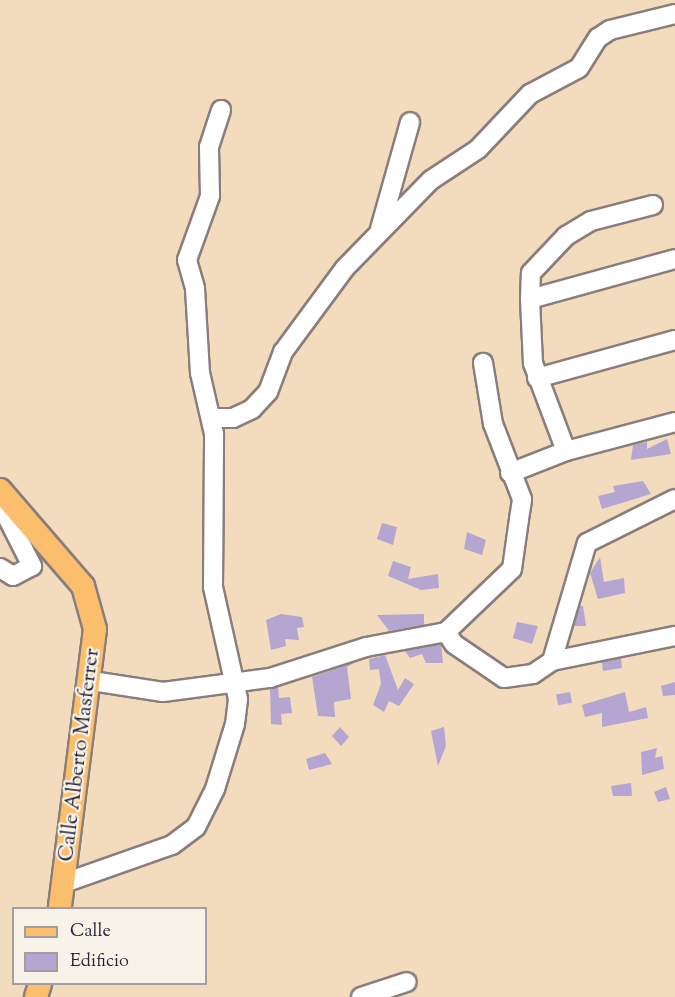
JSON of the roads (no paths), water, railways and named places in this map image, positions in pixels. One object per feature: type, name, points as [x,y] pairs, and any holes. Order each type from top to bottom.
[{"type":"main road","name":"Calle Alberto Masferrer","points":[[0,490],[84,586],[95,629],[92,681],[60,907]]},
{"type":"street","points":[[212,417],[233,418],[252,409],[268,392],[296,333],[380,231],[431,180],[478,149],[530,94],[579,68],[598,38],[610,30],[675,14]]},
{"type":"street","points":[[64,883],[172,845],[196,827],[231,744],[235,683],[213,587],[212,417],[200,373],[195,288],[188,260],[210,196],[209,147],[221,110]]},
{"type":"street","points":[[380,231],[410,122]]},
{"type":"street","points":[[566,451],[537,378],[530,299],[531,273],[566,236],[591,221],[653,205]]},
{"type":"street","points":[[530,299],[673,254]]},
{"type":"street","points":[[537,378],[675,340]]},
{"type":"street","points":[[92,681],[163,692],[235,683],[295,673],[366,647],[446,632],[512,569],[522,499],[510,473],[493,424],[483,363]]},
{"type":"street","points":[[510,473],[566,451],[675,422]]},
{"type":"street","points":[[552,661],[587,543],[675,499]]},
{"type":"street","points":[[0,503],[32,566],[13,576],[0,568]]},
{"type":"street","points":[[446,632],[454,644],[504,678],[533,674],[552,661],[675,636]]},
{"type":"street","points":[[361,997],[407,982]]}]
